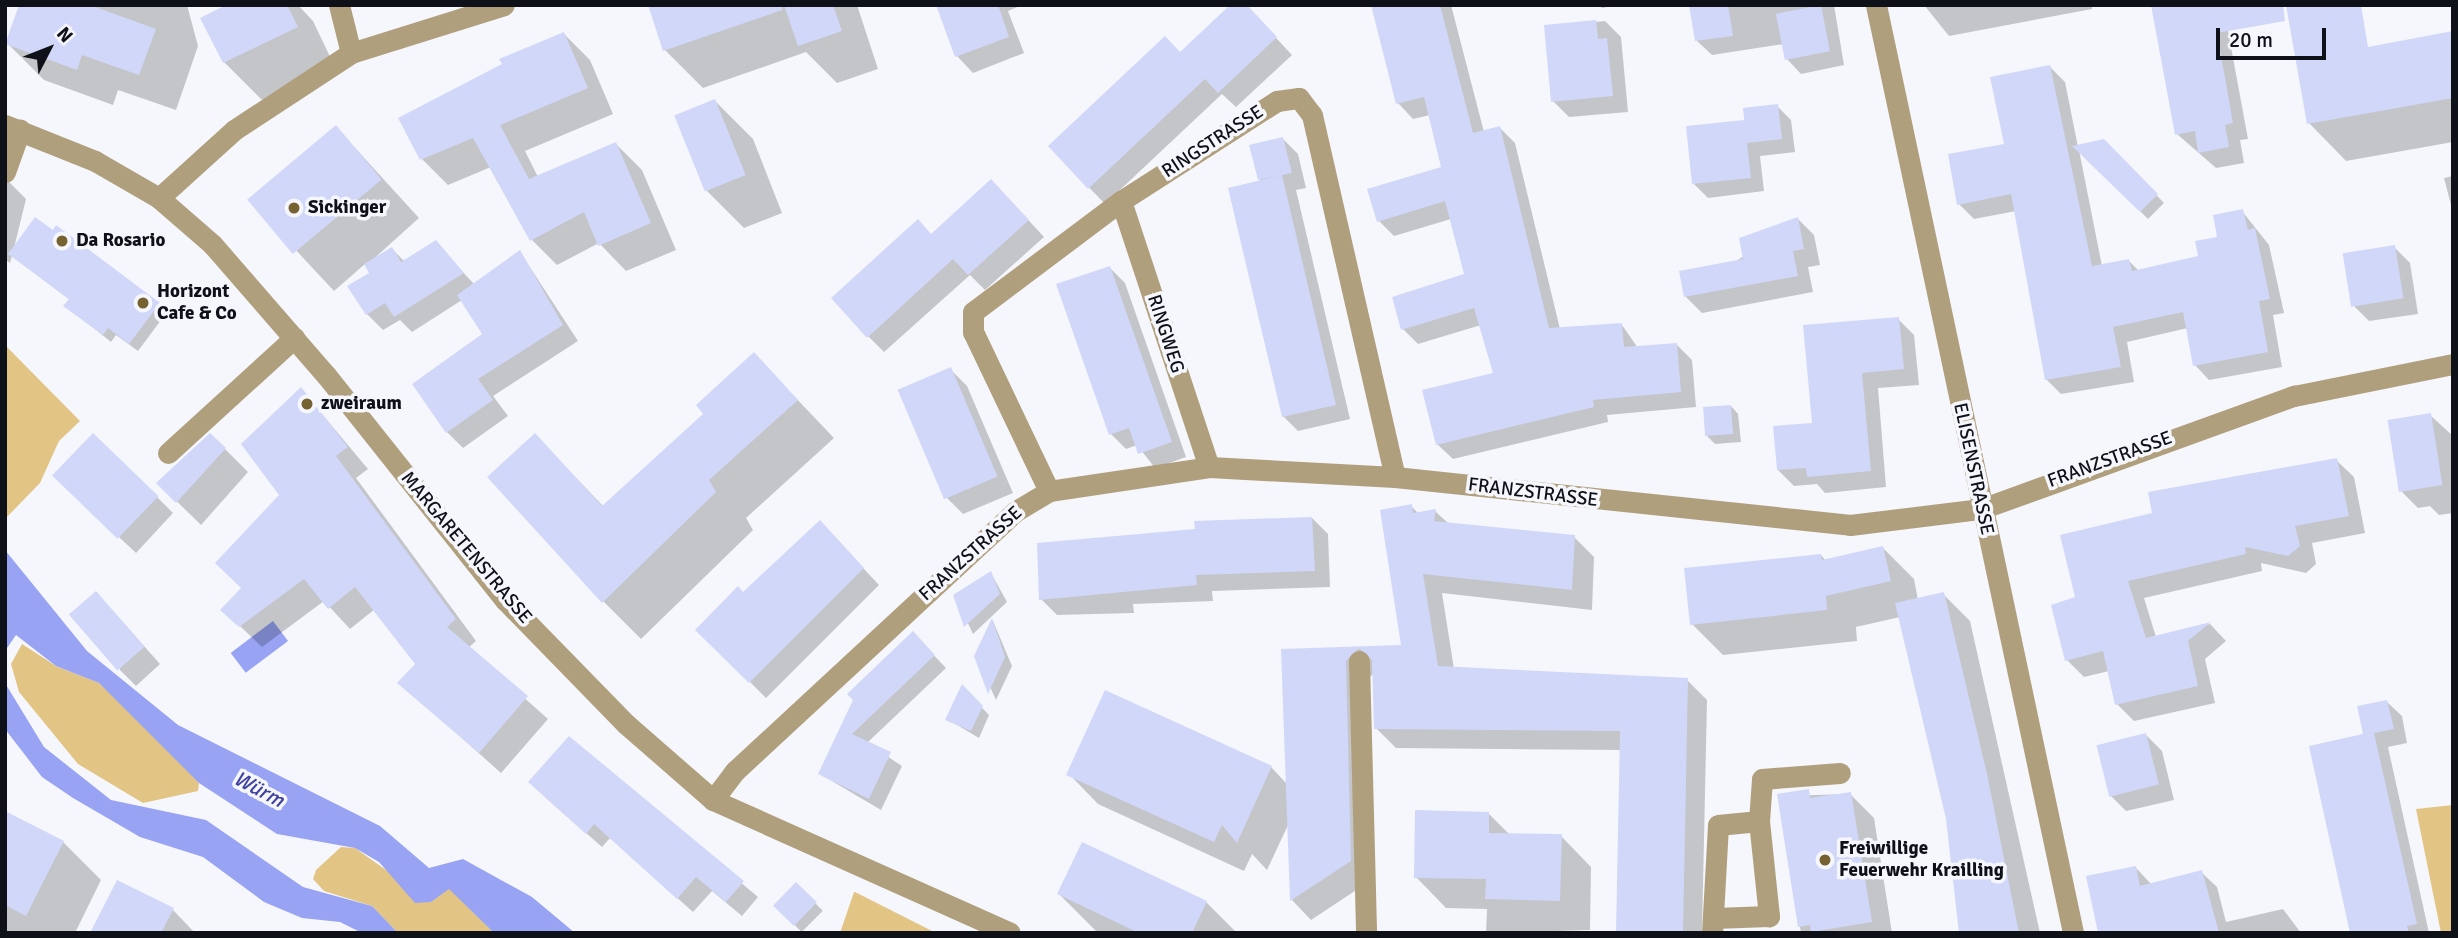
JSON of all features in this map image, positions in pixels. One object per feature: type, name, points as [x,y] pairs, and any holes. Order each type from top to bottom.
[{"type":"street","points":[[339,5],[351,53]]},
{"type":"street","points":[[159,198],[234,130],[351,53],[504,5]]},
{"type":"street","name":"ELISENSTRASSE","points":[[1875,5],[2073,933]]},
{"type":"street","name":"RINGSTRASSE","points":[[1049,491],[973,332],[974,312],[1121,201],[1277,101],[1299,98],[1312,115],[1395,477]]},
{"type":"street","points":[[5,172],[13,127]]},
{"type":"street","name":"MARGARETENSTRASSE","points":[[13,127],[159,198],[212,244],[294,338],[505,600],[626,724],[713,800],[1010,933]]},
{"type":"street","name":"RINGWEG","points":[[1121,201],[1209,467]]},
{"type":"street","points":[[168,453],[294,338]]},
{"type":"street","name":"FRANZSTRASSE","points":[[713,800],[736,771],[997,529],[1049,491],[1209,467],[1395,477],[1850,525],[1981,509],[2294,396],[2453,365]]},
{"type":"street","points":[[1359,661],[1366,933]]},
{"type":"street","points":[[1759,821],[1718,825],[1713,925],[1769,916],[1759,821],[1762,779],[1840,773]]},
{"type":"shaded area","points":[[5,345],[80,421],[59,441],[40,483],[5,519]]},
{"type":"shaded area","points":[[22,644],[56,666],[99,683],[169,747],[199,783],[198,791],[143,803],[78,764],[19,692],[11,664]]},
{"type":"shaded area","points":[[2453,805],[2453,933],[2441,933],[2416,809]]},
{"type":"shaded area","points":[[341,847],[355,848],[431,902],[449,888],[494,933],[398,933],[372,906],[324,891],[313,879],[316,870]]},
{"type":"shaded area","points":[[855,892],[936,933],[840,933]]},
{"type":"water","name":"Würm","points":[[5,550],[87,651],[178,725],[380,826],[429,868],[463,859],[532,897],[575,933],[494,933],[449,889],[431,902],[415,903],[379,862],[355,848],[277,834],[199,783],[99,683],[56,666],[16,635],[5,651]]},
{"type":"water","points":[[273,621],[288,641],[246,673],[231,653]]},
{"type":"water","points":[[5,683],[44,747],[111,800],[206,820],[303,887],[372,906],[398,933],[362,933],[340,922],[302,918],[264,902],[203,857],[140,837],[73,798],[42,777],[5,729]]},
{"type":"building","points":[[19,5],[90,5],[156,29],[139,75],[82,55],[77,70],[5,44]]},
{"type":"building","points":[[226,5],[287,5],[298,27],[223,63],[200,18]]},
{"type":"building","points":[[648,5],[782,5],[782,10],[663,51]]},
{"type":"building","points":[[784,5],[833,5],[842,31],[798,46]]},
{"type":"building","points":[[936,5],[998,5],[1009,37],[955,57]]},
{"type":"building","points":[[1230,5],[1247,5],[1277,37],[1218,93],[1205,79],[1088,189],[1048,146],[1165,36],[1180,52]]},
{"type":"building","points":[[1371,5],[1440,5],[1473,133],[1500,126],[1549,328],[1622,323],[1624,347],[1677,343],[1681,392],[1593,400],[1594,407],[1436,445],[1422,390],[1493,373],[1474,308],[1401,330],[1392,297],[1464,274],[1445,201],[1377,222],[1367,189],[1441,167],[1424,97],[1396,104]]},
{"type":"building","points":[[1689,5],[1728,5],[1733,36],[1695,41]]},
{"type":"building","points":[[1821,5],[1830,51],[1785,60],[1776,14]]},
{"type":"building","points":[[2151,5],[2283,5],[2285,21],[2217,33],[2233,123],[2225,125],[2229,147],[2198,153],[2195,131],[2175,135]]},
{"type":"building","points":[[2286,5],[2361,5],[2368,47],[2453,31],[2453,98],[2307,124]]},
{"type":"building","points":[[1596,20],[1598,39],[1607,38],[1613,96],[1551,102],[1544,25]]},
{"type":"building","points":[[564,32],[588,88],[500,125],[529,179],[616,142],[651,223],[598,246],[584,212],[530,241],[473,138],[420,160],[398,118],[502,64],[499,59]]},
{"type":"building","points":[[2050,65],[2092,266],[2129,259],[2132,271],[2198,256],[2195,241],[2217,237],[2213,215],[2243,209],[2248,230],[2255,228],[2270,299],[2259,301],[2268,352],[2193,366],[2183,312],[2113,327],[2121,367],[2045,380],[2011,194],[1957,205],[1948,154],[2004,144],[1990,77]]},
{"type":"building","points":[[715,99],[746,175],[705,192],[674,115]]},
{"type":"building","points":[[1778,104],[1782,139],[1747,143],[1751,178],[1692,184],[1686,126],[1744,120],[1746,138],[1743,108]]},
{"type":"building","points":[[336,125],[382,179],[293,254],[247,200]]},
{"type":"building","points":[[1283,137],[1292,173],[1282,175],[1336,405],[1282,417],[1228,188],[1278,176],[1258,180],[1249,145]]},
{"type":"building","points":[[2104,139],[2158,194],[2140,212],[2072,146]]},
{"type":"building","points":[[991,179],[1029,220],[968,275],[953,259],[867,338],[831,298],[918,219],[931,234]]},
{"type":"building","points":[[35,217],[53,230],[56,225],[160,303],[129,344],[108,328],[103,335],[63,306],[69,299],[8,254]]},
{"type":"building","points":[[1798,217],[1804,249],[1793,251],[1798,276],[1684,297],[1679,271],[1743,259],[1739,238]]},
{"type":"building","points":[[436,240],[464,273],[394,317],[385,303],[366,315],[347,286],[369,273],[364,264],[392,247],[401,262]]},
{"type":"building","points":[[2395,245],[2403,298],[2351,307],[2343,253]]},
{"type":"building","points":[[520,250],[563,325],[478,379],[493,400],[446,433],[412,384],[482,334],[457,295]]},
{"type":"building","points":[[1110,266],[1172,442],[1138,454],[1129,428],[1109,435],[1056,284]]},
{"type":"building","points":[[1899,317],[1904,369],[1862,373],[1871,471],[1807,477],[1806,468],[1777,470],[1773,426],[1812,423],[1803,325]]},
{"type":"building","points":[[754,352],[798,400],[709,480],[716,492],[602,603],[487,477],[535,433],[602,506],[703,414],[696,405]]},
{"type":"building","points":[[951,367],[997,477],[944,499],[898,390]]},
{"type":"building","points":[[301,387],[348,447],[336,456],[456,619],[447,627],[528,696],[479,753],[397,683],[415,664],[355,587],[328,609],[304,579],[239,627],[220,610],[241,588],[215,563],[279,495],[241,444]]},
{"type":"building","points":[[1731,405],[1733,434],[1705,436],[1703,407]]},
{"type":"building","points":[[2431,413],[2442,485],[2399,492],[2388,420]]},
{"type":"building","points":[[93,433],[158,496],[117,539],[52,475]]},
{"type":"building","points":[[210,433],[226,448],[176,503],[156,483]]},
{"type":"building","points":[[2337,458],[2349,516],[2295,526],[2300,546],[2288,556],[2245,547],[2246,554],[2128,581],[2146,638],[2211,622],[2188,641],[2198,686],[2115,705],[2103,651],[2065,661],[2051,605],[2075,597],[2060,535],[2152,513],[2148,492]]},
{"type":"building","points":[[1412,504],[1413,513],[1436,509],[1434,521],[1575,535],[1572,590],[1423,574],[1438,666],[1688,678],[1683,933],[1616,933],[1620,731],[1374,729],[1372,660],[1359,648],[1346,661],[1351,861],[1290,901],[1281,649],[1401,645],[1380,510]]},
{"type":"building","points":[[1312,517],[1315,571],[1196,575],[1197,585],[1039,600],[1037,543],[1195,529],[1194,521]]},
{"type":"building","points":[[820,520],[864,568],[749,683],[695,630],[738,586],[743,592]]},
{"type":"building","points":[[1883,546],[1891,581],[1826,596],[1827,610],[1690,625],[1684,568],[1821,554],[1822,560]]},
{"type":"building","points":[[991,571],[1000,594],[964,627],[953,595]]},
{"type":"building","points":[[96,591],[145,647],[117,670],[69,615]]},
{"type":"building","points":[[1944,592],[1987,774],[2019,933],[1959,933],[1946,819],[1895,603]]},
{"type":"building","points":[[992,618],[1005,657],[988,694],[974,656]]},
{"type":"building","points":[[913,631],[935,655],[852,734],[891,752],[869,799],[818,774],[853,700],[847,694]]},
{"type":"building","points":[[962,684],[983,706],[971,731],[945,720]]},
{"type":"building","points":[[1105,690],[1272,766],[1237,843],[1222,825],[1214,842],[1066,775]]},
{"type":"building","points":[[2387,700],[2394,729],[2374,733],[2417,924],[2407,926],[2409,933],[2350,933],[2309,746],[2363,734],[2357,706]]},
{"type":"building","points":[[2146,733],[2159,784],[2109,797],[2097,745]]},
{"type":"building","points":[[569,736],[744,881],[726,902],[696,877],[677,899],[594,824],[586,834],[528,782]]},
{"type":"building","name":"Freiwillige Feuerwehr Krailling","points":[[1809,789],[1810,798],[1851,792],[1872,922],[1811,932],[1810,925],[1798,927],[1777,794]]},
{"type":"building","points":[[1415,810],[1489,812],[1489,833],[1562,834],[1560,901],[1485,899],[1486,879],[1414,878]]},
{"type":"building","points":[[5,811],[64,841],[26,916],[5,905]]},
{"type":"building","points":[[1082,842],[1207,901],[1192,933],[1139,933],[1057,894]]},
{"type":"building","points":[[2136,866],[2140,886],[2202,870],[2219,933],[2098,933],[2086,876]]},
{"type":"building","points":[[117,880],[174,908],[161,933],[90,933]]},
{"type":"building","points":[[796,882],[817,902],[794,926],[773,906]]},
{"type":"place","name":"Sickinger","points":[[294,208]]},
{"type":"place","name":"Da Rosario","points":[[62,241]]},
{"type":"place","name":"Horizont Cafe & Co","points":[[143,303]]},
{"type":"place","name":"zweiraum","points":[[307,404]]},
{"type":"place","name":"Freiwillige Feuerwehr Krailling","points":[[1825,860]]}]
